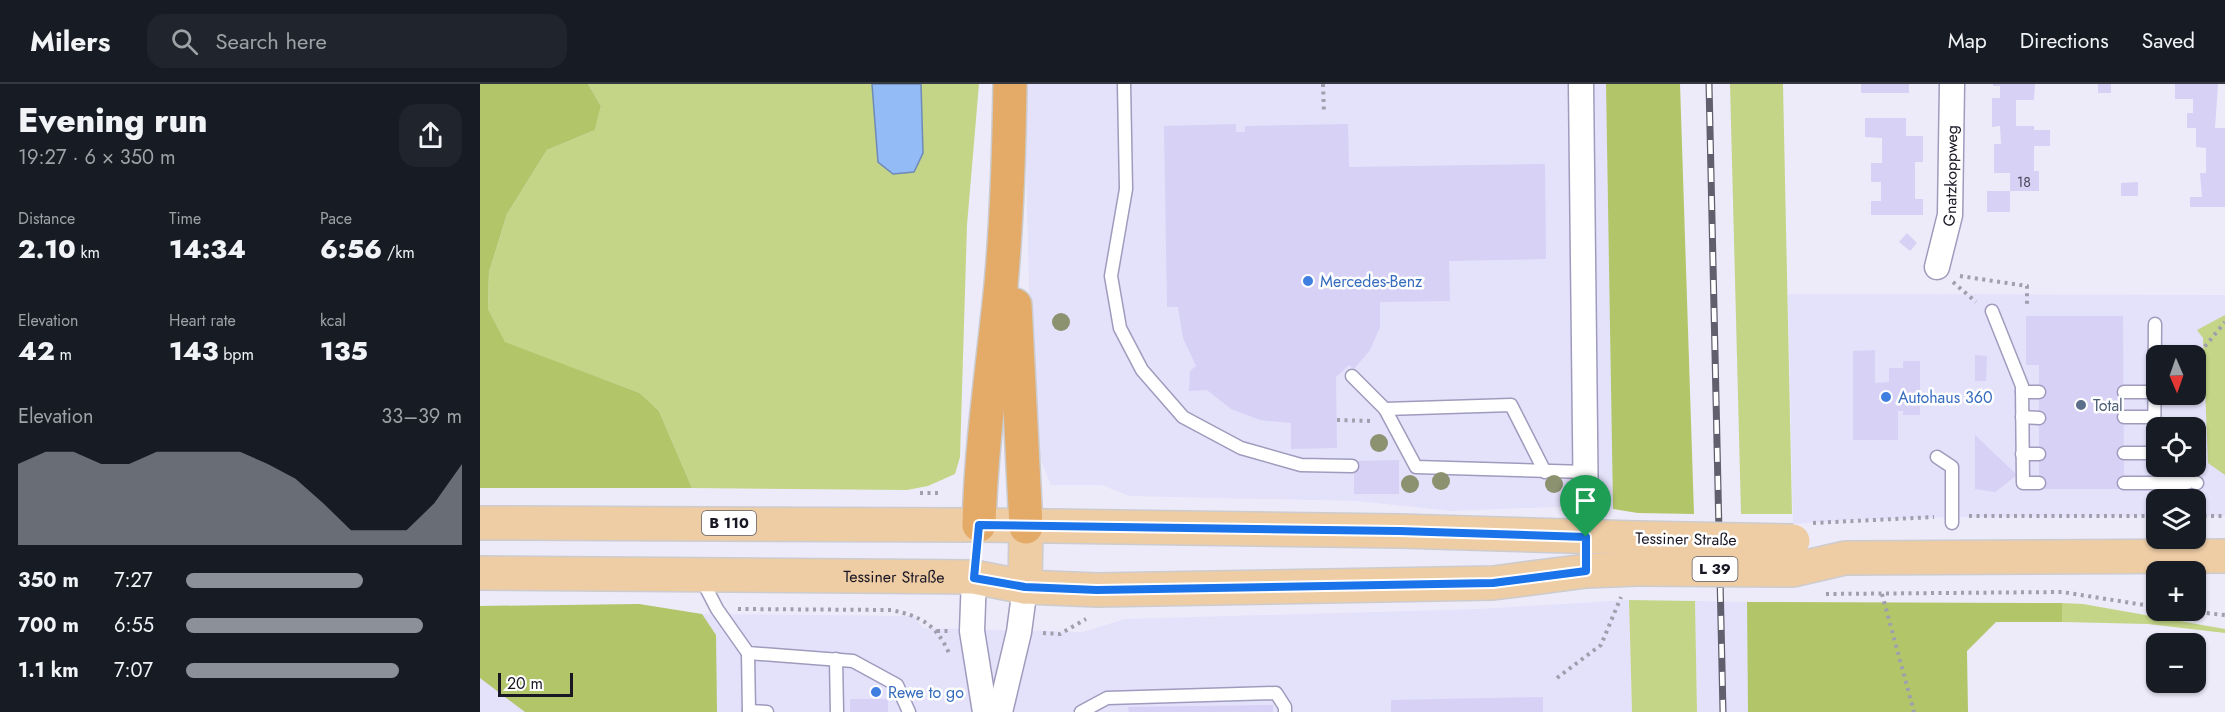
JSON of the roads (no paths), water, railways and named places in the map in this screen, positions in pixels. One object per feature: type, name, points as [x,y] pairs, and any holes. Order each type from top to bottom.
[{"type":"highway","points":[[979,525],[981,476],[1001,282],[1009,153],[1010,84]]},
{"type":"highway","points":[[1009,153],[1026,527]]},
{"type":"main road","name":"Tessiner Straße","points":[[480,523],[979,525],[1399,531],[1586,547],[1632,568],[1796,545],[1845,558],[2225,556]]},
{"type":"main road","points":[[974,578],[979,525]]},
{"type":"main road","points":[[1025,587],[1026,527]]},
{"type":"main road","name":"Tessiner Straße","points":[[480,573],[974,578],[1025,587],[1097,590],[1493,583],[1586,547]]},
{"type":"street","points":[[1581,84],[1587,472],[1586,547]]},
{"type":"street","name":"Gnatzkoppweg","points":[[1946,271],[1950,215],[1952,84]]},
{"type":"street","points":[[974,578],[972,631],[985,712]]},
{"type":"street","points":[[1000,712],[1019,632],[1025,587]]},
{"type":"lane","points":[[1124,84],[1126,189],[1111,276],[1120,328],[1142,370],[1184,417],[1241,448],[1301,465],[1352,466]]},
{"type":"lane","points":[[1992,311],[2022,386],[2023,483],[2039,483]]},
{"type":"lane","points":[[2155,324],[2155,345]]},
{"type":"lane","points":[[1352,376],[1385,409],[1416,467],[1587,472]]},
{"type":"lane","points":[[2022,392],[2038,392]]},
{"type":"lane","points":[[2124,392],[2146,392]]},
{"type":"lane","points":[[1385,409],[1511,405],[1545,472]]},
{"type":"lane","points":[[2154,405],[2154,417]]},
{"type":"lane","points":[[2022,417],[2039,418]]},
{"type":"lane","points":[[2124,417],[2146,417]]},
{"type":"lane","points":[[2124,453],[2146,453]]},
{"type":"lane","points":[[2022,454],[2039,454]]},
{"type":"lane","points":[[1937,457],[1952,468],[1952,520]]},
{"type":"lane","points":[[2124,483],[2197,483],[2180,477]]},
{"type":"lane","points":[[700,575],[717,609],[748,653],[749,712],[767,712]]},
{"type":"lane","points":[[748,653],[853,661],[897,685],[909,712]]},
{"type":"lane","points":[[836,659],[837,712]]},
{"type":"lane","points":[[1081,712],[1107,698],[1276,693],[1285,707],[1285,712]]},
{"type":"water","points":[[872,84],[921,84],[923,153],[914,172],[893,174],[878,162]]},
{"type":"railway","points":[[1709,84],[1723,712]]},
{"type":"place","name":"Mercedes-Benz","points":[[1308,281]]},
{"type":"place","name":"Autohaus 360","points":[[1886,397]]},
{"type":"place","name":"Total","points":[[2081,405]]},
{"type":"place","name":"Rewe to go","points":[[876,692]]}]
